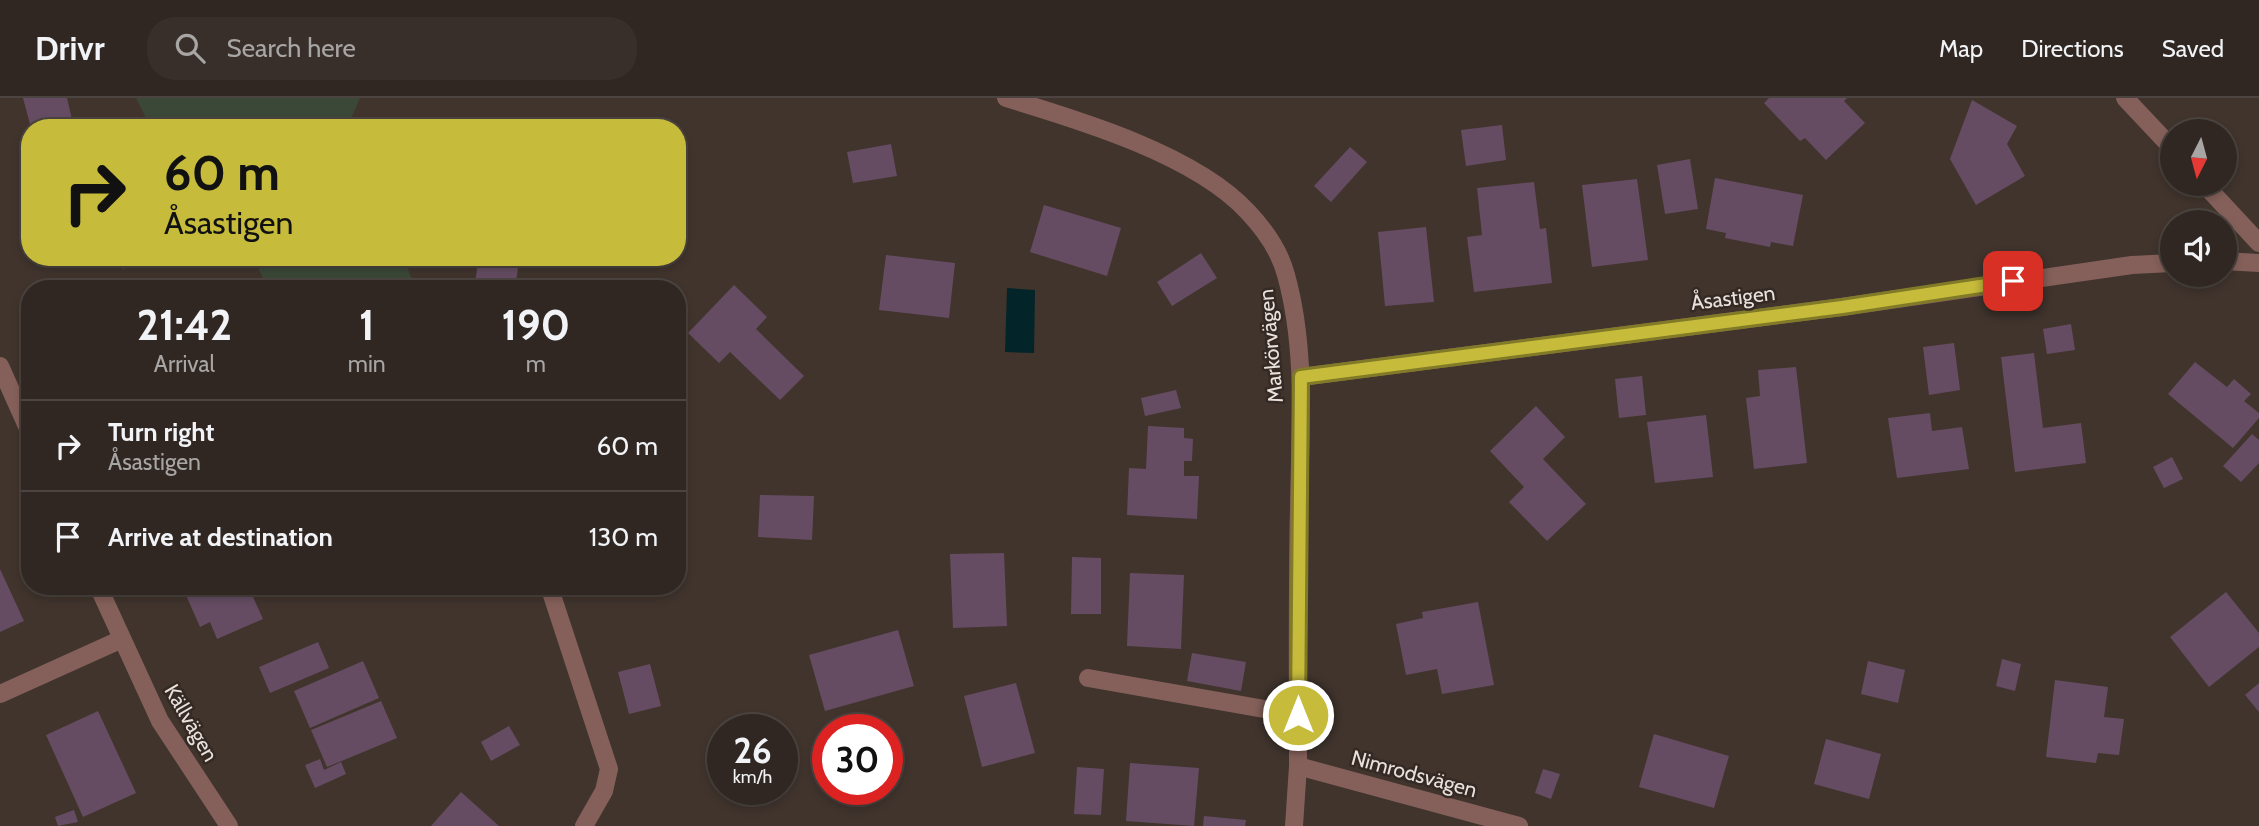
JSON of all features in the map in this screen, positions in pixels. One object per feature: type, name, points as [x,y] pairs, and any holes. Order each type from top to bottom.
[{"type":"street","name":"Markörvägen","points":[[1006,98],[1060,114],[1165,156],[1213,181],[1248,211],[1272,243],[1286,271],[1294,309],[1301,377],[1298,766],[1294,826]]},
{"type":"street","points":[[2125,98],[2160,135]]},
{"type":"street","points":[[2215,196],[2259,243]]},
{"type":"street","points":[[2237,262],[2259,263]]},
{"type":"street","name":"Åsastigen","points":[[1301,377],[1842,307],[2132,265],[2160,264]]},
{"type":"street","points":[[0,366],[21,413]]},
{"type":"street","name":"Källvägen","points":[[102,595],[160,721],[229,826]]},
{"type":"street","points":[[551,595],[610,769],[604,791],[584,826]]},
{"type":"street","points":[[0,694],[122,639]]},
{"type":"street","points":[[1088,678],[1298,715]]},
{"type":"street","name":"Nimrodsvägen","points":[[1298,766],[1519,826]]},
{"type":"green space","points":[[136,98],[360,98],[351,119],[146,119]]},
{"type":"green space","points":[[257,266],[407,266],[412,280],[264,280]]},
{"type":"water","points":[[1007,288],[1035,290],[1034,353],[1005,352]]},
{"type":"building","points":[[23,98],[67,98],[72,119],[29,119]]},
{"type":"building","points":[[1769,98],[1847,98],[1844,101],[1865,123],[1826,160],[1805,138],[1800,141],[1764,103]]},
{"type":"building","points":[[1972,100],[2017,126],[2007,144],[2025,176],[1976,205],[1950,159]]},
{"type":"building","points":[[1502,125],[1506,160],[1466,166],[1461,130]]},
{"type":"building","points":[[891,144],[897,176],[853,183],[847,152]]},
{"type":"building","points":[[1350,147],[1367,162],[1331,202],[1314,186]]},
{"type":"building","points":[[1690,159],[1698,209],[1665,214],[1657,165]]},
{"type":"building","points":[[1715,178],[1803,195],[1793,246],[1771,242],[1770,247],[1725,238],[1726,233],[1706,229]]},
{"type":"building","points":[[1637,179],[1648,260],[1592,267],[1582,185]]},
{"type":"building","points":[[1534,182],[1540,229],[1546,228],[1552,283],[1474,292],[1467,237],[1482,235],[1477,188]]},
{"type":"building","points":[[1044,205],[1121,228],[1107,276],[1030,252]]},
{"type":"building","points":[[1426,227],[1434,302],[1385,306],[1378,232]]},
{"type":"building","points":[[1201,253],[1217,278],[1172,306],[1157,282]]},
{"type":"building","points":[[886,255],[955,263],[949,318],[879,310]]},
{"type":"building","points":[[478,266],[518,268],[516,280],[475,280]]},
{"type":"building","points":[[734,285],[767,317],[756,329],[804,376],[780,400],[730,352],[719,363],[688,333]]},
{"type":"building","points":[[2071,324],[2075,350],[2047,354],[2043,329]]},
{"type":"building","points":[[1954,343],[1960,390],[1929,395],[1923,347]]},
{"type":"building","points":[[2034,353],[2043,428],[2081,423],[2086,463],[2015,472],[2001,357]]},
{"type":"building","points":[[2195,362],[2227,387],[2234,379],[2251,394],[2244,401],[2259,413],[2259,418],[2233,448],[2168,394]]},
{"type":"building","points":[[1796,367],[1807,463],[1754,469],[1746,398],[1760,396],[1758,370]]},
{"type":"building","points":[[1642,376],[1646,415],[1619,418],[1615,379]]},
{"type":"building","points":[[1176,390],[1181,408],[1145,416],[1141,398]]},
{"type":"building","points":[[1536,406],[1565,437],[1543,459],[1586,504],[1547,541],[1509,502],[1524,487],[1490,451]]},
{"type":"building","points":[[1930,413],[1932,431],[1962,427],[1969,469],[1897,478],[1888,418]]},
{"type":"building","points":[[1706,415],[1713,477],[1655,483],[1647,422]]},
{"type":"building","points":[[1148,426],[1184,428],[1184,438],[1193,439],[1192,461],[1184,461],[1184,476],[1199,476],[1197,519],[1127,515],[1129,468],[1146,469]]},
{"type":"building","points":[[2252,434],[2259,440],[2259,463],[2241,482],[2223,466]]},
{"type":"building","points":[[2172,457],[2183,479],[2164,488],[2153,467]]},
{"type":"building","points":[[760,495],[814,496],[812,540],[758,537]]},
{"type":"building","points":[[1004,553],[1007,626],[953,628],[950,554]]},
{"type":"building","points":[[1072,557],[1101,558],[1101,614],[1071,614]]},
{"type":"building","points":[[0,569],[24,621],[0,632]]},
{"type":"building","points":[[1130,573],[1184,575],[1181,649],[1127,646]]},
{"type":"building","points":[[2226,592],[2259,633],[2259,647],[2209,687],[2170,637]]},
{"type":"building","points":[[186,595],[252,595],[263,619],[217,639],[210,622],[200,627]]},
{"type":"building","points":[[1478,602],[1494,685],[1442,694],[1437,669],[1406,675],[1396,624],[1423,618],[1422,612]]},
{"type":"building","points":[[898,630],[914,686],[825,711],[809,655]]},
{"type":"building","points":[[318,642],[329,668],[270,693],[259,667]]},
{"type":"building","points":[[1192,653],[1246,662],[1241,691],[1187,681]]},
{"type":"building","points":[[2002,659],[2021,664],[2015,691],[1996,686]]},
{"type":"building","points":[[363,661],[379,698],[310,728],[294,691]]},
{"type":"building","points":[[1868,661],[1905,670],[1898,703],[1861,694]]},
{"type":"building","points":[[650,664],[661,706],[629,714],[618,672]]},
{"type":"building","points":[[2055,680],[2108,687],[2104,717],[2124,719],[2119,755],[2098,753],[2096,763],[2046,757]]},
{"type":"building","points":[[1016,683],[1035,753],[982,767],[964,696]]},
{"type":"building","points":[[2259,683],[2259,712],[2245,695]]},
{"type":"building","points":[[381,701],[397,738],[327,767],[311,730]]},
{"type":"building","points":[[98,711],[136,793],[83,817],[46,735]]},
{"type":"building","points":[[509,726],[520,745],[491,761],[481,742]]},
{"type":"building","points":[[1654,734],[1729,756],[1714,808],[1639,787]]},
{"type":"building","points":[[1826,739],[1881,754],[1869,799],[1814,784]]},
{"type":"building","points":[[320,759],[324,770],[341,762],[346,774],[315,788],[305,765]]},
{"type":"building","points":[[1130,763],[1199,768],[1194,826],[1126,821]]},
{"type":"building","points":[[1077,767],[1104,769],[1101,815],[1074,814]]},
{"type":"building","points":[[1543,769],[1560,774],[1551,799],[1535,793]]},
{"type":"building","points":[[461,792],[499,826],[431,826]]},
{"type":"building","points":[[74,810],[78,822],[58,826],[55,817]]},
{"type":"building","points":[[1204,816],[1246,820],[1245,826],[1203,826]]},
{"type":"route","points":[[1298,715],[1301,377],[1842,307],[2013,281]]}]
